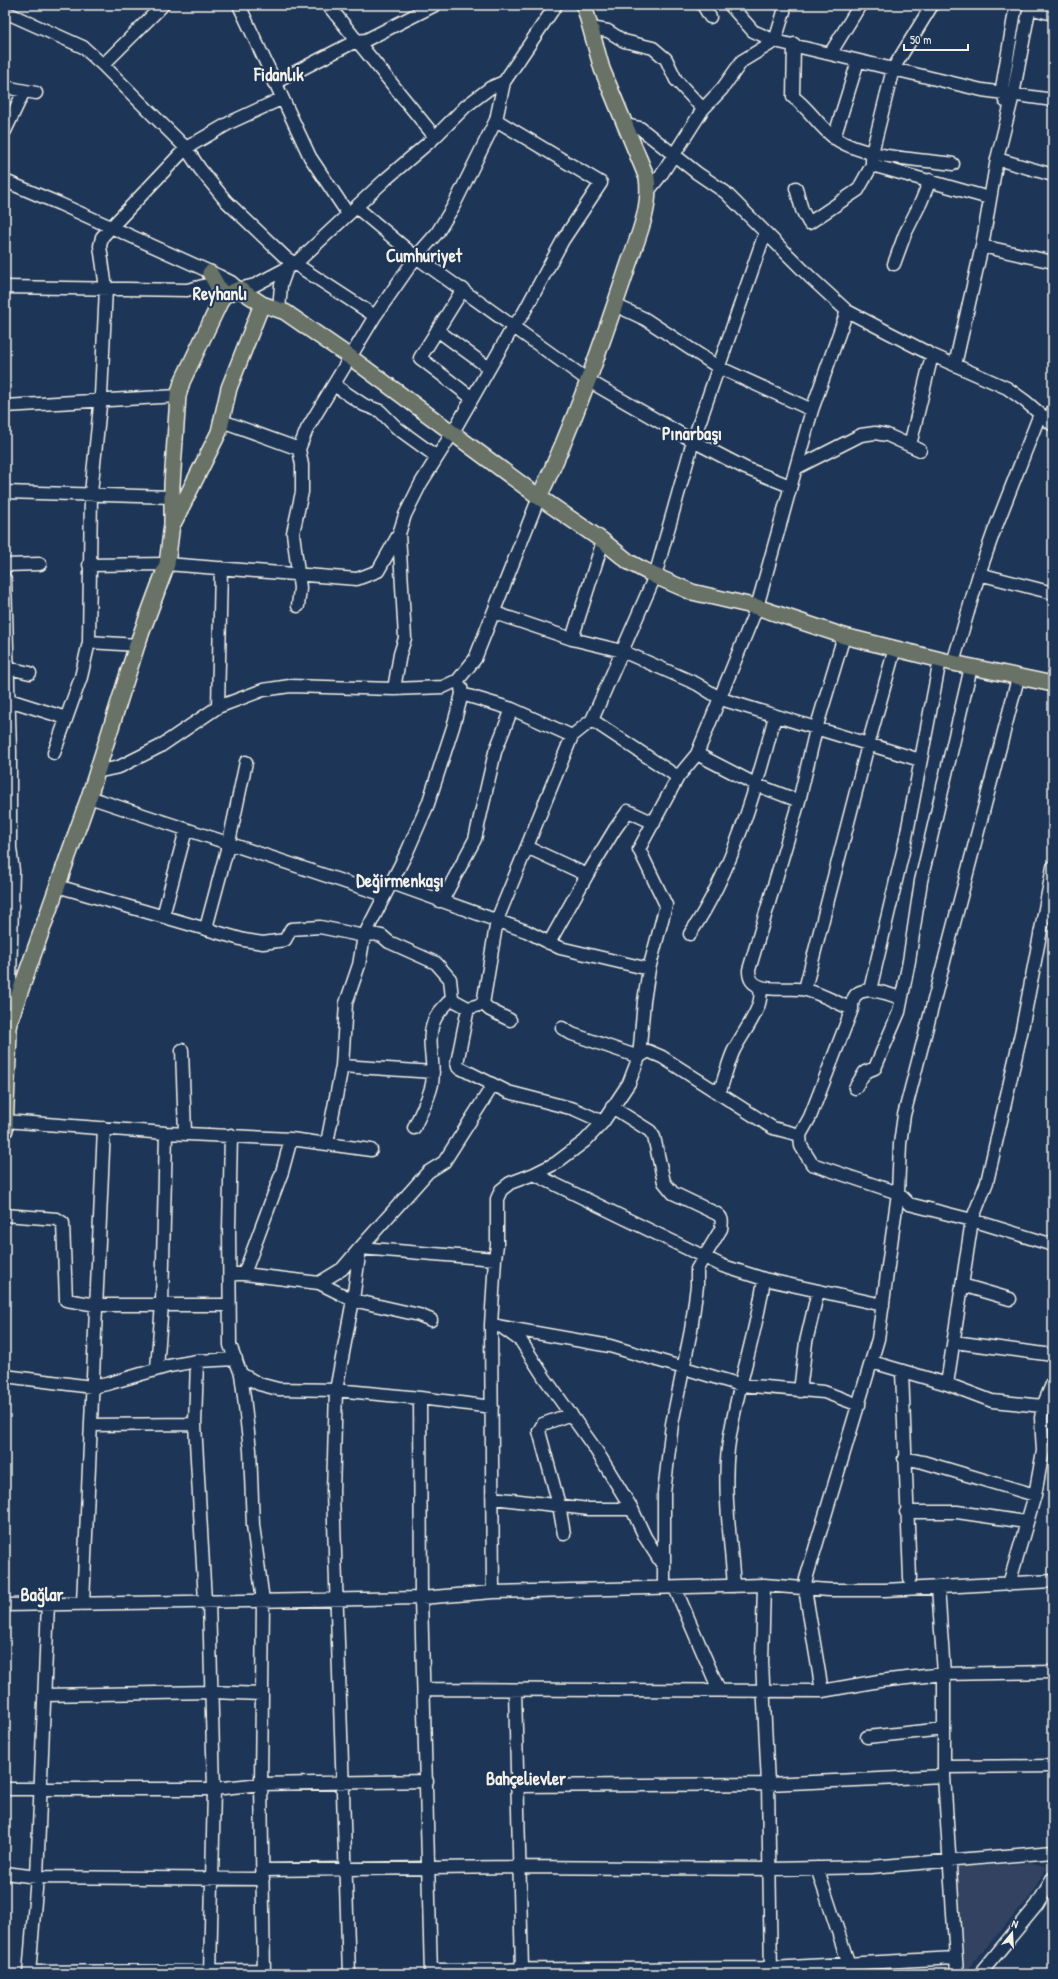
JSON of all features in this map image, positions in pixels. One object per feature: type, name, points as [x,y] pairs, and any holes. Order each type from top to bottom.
[{"type":"main road","points":[[539,497],[555,464],[589,381],[647,207],[649,190],[647,178],[602,69],[584,5]]},
{"type":"main road","points":[[5,1043],[9,1023],[89,797],[137,645],[167,564],[172,524],[172,497],[178,396],[216,284],[239,289],[262,304],[279,310],[350,357],[629,562],[655,576],[692,592],[756,607],[844,636],[946,662],[1053,684]]},
{"type":"main road","points":[[172,524],[190,486],[214,443],[222,421],[230,388],[262,304]]},
{"type":"main road","points":[[5,1130],[9,1023]]},
{"type":"street","points":[[103,65],[162,5]]},
{"type":"street","points":[[239,5],[281,99],[310,157],[352,211],[463,289],[513,327],[589,381],[693,441],[745,468],[790,486]]},
{"type":"street","points":[[328,5],[435,137]]},
{"type":"street","points":[[274,83],[356,41],[366,40],[416,9],[434,5]]},
{"type":"street","points":[[298,606],[300,588],[293,533],[302,492],[302,465],[299,448],[307,429],[375,316],[416,257],[437,233],[453,207],[496,120],[504,82],[556,5]]},
{"type":"street","points":[[730,5],[752,31],[775,41],[794,44],[858,61],[1008,94],[1053,100]]},
{"type":"street","points":[[649,190],[662,175],[673,154],[703,109],[722,89],[742,61],[775,41],[786,5]]},
{"type":"street","points":[[830,54],[860,5]]},
{"type":"street","points":[[796,188],[802,210],[810,223],[858,190],[872,159],[893,69],[932,5]]},
{"type":"street","points":[[1008,94],[1002,88],[1016,5]]},
{"type":"street","points":[[1013,18],[1029,10],[1053,14]]},
{"type":"street","points":[[955,365],[982,246],[989,198],[1007,116],[1008,94],[1029,10]]},
{"type":"street","points":[[5,12],[83,47],[186,148],[200,170],[226,201],[286,258],[291,266],[375,316]]},
{"type":"street","points":[[591,28],[608,31],[624,41],[653,48],[666,59],[676,80],[703,109]]},
{"type":"street","points":[[794,44],[793,97],[801,103],[834,138],[872,159],[930,180],[989,198]]},
{"type":"street","points":[[834,138],[858,61]]},
{"type":"street","points":[[5,287],[187,290],[232,282],[239,289],[256,285],[291,266],[435,137],[466,106],[490,88],[504,82]]},
{"type":"street","points":[[5,87],[30,92],[5,131]]},
{"type":"street","points":[[54,753],[82,677],[89,642],[91,493],[100,400],[106,288],[100,246],[102,238],[110,227],[186,148],[230,122],[281,99]]},
{"type":"street","points":[[89,565],[167,564],[298,575],[357,578],[365,577],[378,571],[399,534],[405,515],[421,483],[453,432],[513,327],[523,314],[563,240],[601,183],[496,120]]},
{"type":"street","points":[[626,125],[640,128],[725,192],[831,298],[847,311],[932,355],[1006,388],[1040,414],[1052,419]]},
{"type":"street","points":[[872,159],[953,164]]},
{"type":"street","points":[[997,159],[1053,175]]},
{"type":"street","points":[[894,264],[905,234],[930,180]]},
{"type":"street","points":[[5,181],[110,227],[216,284]]},
{"type":"street","points":[[483,1004],[497,920],[572,736],[592,720],[655,576],[693,441],[765,233]]},
{"type":"street","points":[[982,246],[1053,262]]},
{"type":"street","points":[[279,310],[281,285],[291,266]]},
{"type":"street","points":[[463,289],[420,358],[472,398]]},
{"type":"street","points":[[615,305],[645,319],[718,367],[812,410]]},
{"type":"street","points":[[493,1592],[492,1407],[496,1326],[494,1259],[497,1245],[497,1199],[501,1190],[510,1183],[534,1174],[556,1163],[586,1141],[603,1122],[629,1083],[639,1057],[644,1001],[649,969],[666,905],[639,849],[678,777],[697,754],[721,699],[756,607],[790,486],[798,467],[812,410],[847,311]]},
{"type":"street","points":[[437,330],[489,368]]},
{"type":"street","points":[[798,467],[861,435],[875,433],[887,435],[915,447],[932,355]]},
{"type":"street","points":[[334,385],[364,404],[380,411],[397,428],[437,457]]},
{"type":"street","points":[[5,406],[178,396]]},
{"type":"street","points":[[870,990],[905,843],[920,760],[946,662],[979,574],[992,534],[1040,414]]},
{"type":"street","points":[[222,421],[299,448]]},
{"type":"street","points":[[5,492],[91,493],[172,497]]},
{"type":"street","points":[[96,772],[119,767],[159,746],[218,707],[263,690],[290,686],[394,689],[443,686],[458,680],[475,659],[495,613],[539,497]]},
{"type":"street","points":[[394,689],[400,654],[405,638],[399,534]]},
{"type":"street","points":[[572,639],[603,542]]},
{"type":"street","points":[[5,565],[40,564]]},
{"type":"street","points":[[218,707],[221,568]]},
{"type":"street","points":[[979,574],[1053,593]]},
{"type":"street","points":[[5,579],[9,700],[7,733],[10,848],[8,863],[9,1023]]},
{"type":"street","points":[[495,613],[572,639],[622,651],[697,684],[721,699],[920,760]]},
{"type":"street","points":[[719,1094],[733,1052],[760,1001],[761,991],[748,976],[749,970],[799,801],[816,729],[844,636]]},
{"type":"street","points":[[89,642],[137,645]]},
{"type":"street","points":[[806,989],[868,745],[895,648]]},
{"type":"street","points":[[855,1088],[858,1080],[865,1072],[875,1068],[899,1012],[921,882],[971,667]]},
{"type":"street","points":[[8,668],[30,673]]},
{"type":"street","points":[[822,1691],[805,1588],[808,1569],[878,1339],[898,1193],[900,1144],[904,1115],[1018,678]]},
{"type":"street","points":[[327,1143],[342,1066],[346,1003],[359,965],[364,936],[384,895],[392,883],[428,804],[462,694],[458,680]]},
{"type":"street","points":[[462,694],[512,709],[572,736]]},
{"type":"street","points":[[9,700],[66,718]]},
{"type":"street","points":[[439,901],[443,899],[475,839],[495,752],[512,709]]},
{"type":"street","points":[[690,934],[718,888],[757,785],[775,716]]},
{"type":"street","points":[[592,720],[678,777]]},
{"type":"street","points":[[697,754],[757,785],[799,801]]},
{"type":"street","points":[[206,928],[229,842],[246,762]]},
{"type":"street","points":[[89,797],[186,830],[229,842],[384,895]]},
{"type":"street","points":[[549,943],[587,875],[628,811],[654,823]]},
{"type":"street","points":[[163,916],[186,830]]},
{"type":"street","points":[[527,847],[587,875]]},
{"type":"street","points":[[948,1384],[972,1220],[982,1196],[991,1167],[1022,1029],[1053,867]]},
{"type":"street","points":[[392,883],[526,931],[571,952],[649,969]]},
{"type":"street","points":[[57,886],[244,940],[264,943],[285,940],[291,929],[320,927],[364,936],[373,934],[382,936],[389,942],[436,962],[450,979],[452,998],[455,1001],[468,1008],[483,1004]]},
{"type":"street","points":[[758,986],[776,989],[806,989],[852,1009]]},
{"type":"street","points":[[901,998],[870,990],[856,994],[852,1001],[852,1009],[812,1111],[800,1136],[801,1146],[812,1164],[898,1193],[909,1204],[972,1220],[1053,1245]]},
{"type":"street","points":[[414,1128],[431,1086],[433,1072],[430,1048],[431,1031],[436,1017],[452,998]]},
{"type":"street","points":[[483,1004],[490,1010],[510,1020]]},
{"type":"street","points":[[468,1008],[457,1063],[458,1067],[508,1092],[574,1109],[603,1122]]},
{"type":"street","points":[[562,1028],[572,1034],[639,1057],[648,1052],[662,1057],[773,1128],[800,1136]]},
{"type":"street","points":[[182,1050],[185,1133]]},
{"type":"street","points":[[342,1066],[433,1072]]},
{"type":"street","points":[[319,1283],[342,1269],[428,1172],[444,1162],[493,1085]]},
{"type":"street","points":[[612,1107],[650,1131],[654,1137],[664,1182],[667,1188],[673,1193],[721,1217],[722,1222],[721,1229],[697,1269],[697,1286],[684,1368],[672,1424],[664,1493],[664,1568],[669,1588],[719,1690]]},
{"type":"street","points":[[5,1121],[166,1133],[291,1139],[371,1150]]},
{"type":"street","points":[[83,1603],[104,1128]]},
{"type":"street","points":[[157,1368],[162,1304],[166,1133]]},
{"type":"street","points":[[48,1603],[37,1877],[29,1973],[264,1972],[261,1784],[263,1601],[253,1524],[250,1450],[241,1374],[230,1345],[231,1135]]},
{"type":"street","points":[[244,1274],[282,1172],[291,1139]]},
{"type":"street","points":[[534,1174],[723,1266],[764,1279],[883,1305]]},
{"type":"street","points":[[5,1215],[57,1219],[63,1222],[66,1300],[96,1305],[229,1305]]},
{"type":"street","points":[[360,1248],[494,1259]]},
{"type":"street","points":[[349,1974],[332,1492],[336,1390],[353,1300],[360,1248]]},
{"type":"street","points":[[230,1274],[244,1274],[319,1283],[353,1300],[419,1315],[431,1320]]},
{"type":"street","points":[[734,1586],[726,1473],[728,1448],[760,1306],[764,1279]]},
{"type":"street","points":[[962,1285],[1010,1299]]},
{"type":"street","points":[[800,1391],[806,1342],[818,1291]]},
{"type":"street","points":[[496,1326],[610,1346],[741,1385],[824,1392],[859,1405]]},
{"type":"street","points":[[496,1326],[521,1341],[596,1450],[632,1509],[645,1537],[664,1568]]},
{"type":"street","points":[[954,1342],[1053,1355]]},
{"type":"street","points":[[5,1376],[92,1387],[107,1384],[157,1368],[197,1361],[236,1359]]},
{"type":"street","points":[[197,1361],[194,1424],[212,1692],[214,1788],[210,1972]]},
{"type":"street","points":[[872,1362],[948,1384],[992,1400],[1043,1406]]},
{"type":"street","points":[[902,1371],[906,1512],[910,1578]]},
{"type":"street","points":[[241,1374],[259,1384],[278,1389],[336,1390],[492,1407]]},
{"type":"street","points":[[1009,1584],[1035,1495],[1043,1451],[1041,1418],[1043,1406],[1053,1382]]},
{"type":"street","points":[[420,1398],[421,1598],[431,1972],[522,1969],[771,1971],[850,1969],[955,1958]]},
{"type":"street","points":[[564,1534],[559,1505],[540,1431],[543,1424],[571,1414]]},
{"type":"street","points":[[91,1425],[194,1424]]},
{"type":"street","points":[[904,1458],[923,1462],[1035,1495]]},
{"type":"street","points":[[493,1498],[589,1509],[632,1509]]},
{"type":"street","points":[[906,1512],[958,1512],[1026,1522]]},
{"type":"street","points":[[5,1597],[11,1605],[48,1603],[421,1598],[493,1592],[764,1585],[829,1590],[938,1587],[1053,1581]]},
{"type":"street","points":[[764,1585],[762,1637],[768,1784],[771,1971]]},
{"type":"street","points":[[938,1587],[944,1674],[944,1771],[957,1974]]},
{"type":"street","points":[[424,1689],[822,1691],[879,1681],[944,1674],[1053,1672]]},
{"type":"street","points":[[515,1690],[522,1969]]},
{"type":"street","points":[[44,1695],[212,1692],[261,1694]]},
{"type":"street","points":[[867,1737],[944,1728]]},
{"type":"street","points":[[518,1786],[768,1784],[944,1771],[1053,1766]]},
{"type":"street","points":[[5,1789],[214,1788],[261,1784],[427,1781]]},
{"type":"street","points":[[5,1873],[37,1877],[213,1878],[346,1870],[520,1867],[770,1869],[871,1867],[1053,1852]]},
{"type":"street","points":[[817,1868],[850,1969]]},
{"type":"street","points":[[980,1974],[1037,1905],[1052,1882]]},
{"type":"shaded area","points":[[1033,1863],[1047,1867],[1030,1897],[963,1974],[961,1974],[953,1867]]},
{"type":"district","name":"Fidanlık","points":[[279,74]]},
{"type":"district","name":"Cumhuriyet","points":[[424,255]]},
{"type":"district","name":"Reyhanlı","points":[[220,293]]},
{"type":"district","name":"Pınarbaşı","points":[[692,433]]},
{"type":"district","name":"Değirmenkaşı","points":[[400,880]]},
{"type":"district","name":"Bağlar","points":[[42,1594]]},
{"type":"district","name":"Bahçelievler","points":[[526,1778]]}]
